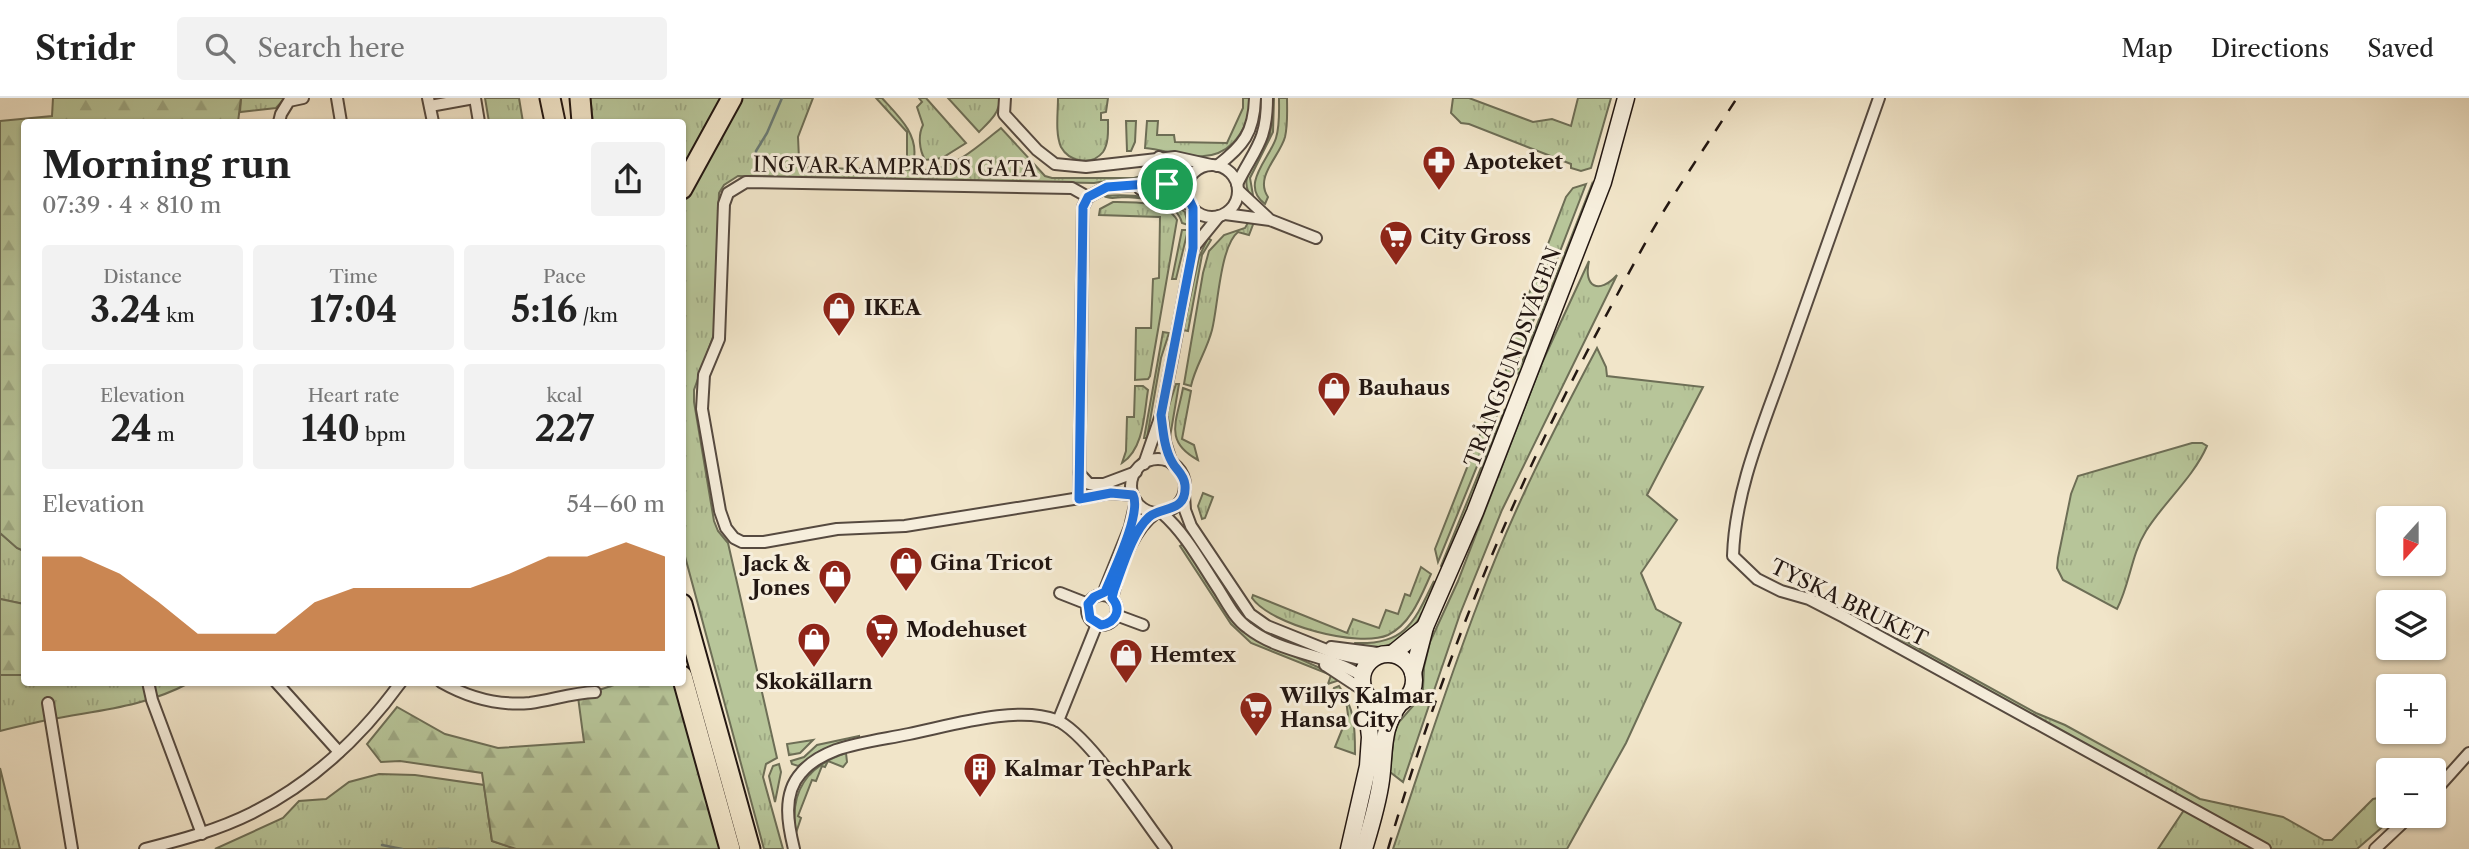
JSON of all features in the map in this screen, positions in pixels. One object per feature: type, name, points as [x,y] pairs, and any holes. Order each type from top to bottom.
[{"type":"highway","points":[[550,98],[554,119]]},
{"type":"highway","points":[[561,98],[563,119]]},
{"type":"highway","points":[[579,98],[582,119]]},
{"type":"highway","points":[[686,182],[732,98]]},
{"type":"highway","points":[[686,618],[750,849]]},
{"type":"highway","points":[[685,686],[730,849]]},
{"type":"main road","name":"TRÅNGSUNDSVÄGEN","points":[[1413,673],[1425,627],[1475,513],[1603,182],[1626,98]]},
{"type":"main road","name":"TRÅNGSUNDSVÄGEN","points":[[1389,654],[1425,627]]},
{"type":"main road","points":[[1349,849],[1368,766],[1370,737],[1363,686],[1370,661],[1389,654],[1403,659],[1413,673],[1412,690],[1389,718],[1381,782],[1364,849]]},
{"type":"main road","points":[[1363,686],[1378,704],[1389,706],[1400,703]]},
{"type":"street","points":[[280,119],[289,101],[303,98]]},
{"type":"street","points":[[337,98],[340,119]]},
{"type":"street","points":[[429,102],[474,98],[478,119]]},
{"type":"street","points":[[1005,98],[1004,114],[1037,150],[1055,164],[1086,167],[1175,157],[1214,166],[1231,174],[1238,187],[1270,220]]},
{"type":"street","points":[[1107,596],[1130,527],[1135,498],[1132,483],[1161,415],[1193,248],[1191,206],[1186,193],[1189,180],[1200,169],[1214,166],[1239,148],[1254,116],[1255,98]]},
{"type":"street","points":[[1193,248],[1233,206],[1238,187],[1263,138],[1267,122],[1267,98]]},
{"type":"street","name":"TYSKA BRUKET","points":[[1880,98],[1762,431],[1741,498],[1733,556],[1757,579],[1781,591],[1809,599],[1844,617],[2265,849]]},
{"type":"street","points":[[1159,157],[1182,171],[1189,180]]},
{"type":"street","points":[[1189,180],[1134,187],[1107,187],[1088,197],[1083,207],[1079,499],[1111,493],[1135,498],[1144,509],[1158,513],[1180,532],[1234,614],[1248,628],[1264,638],[1314,658],[1346,667],[1363,686]]},
{"type":"street","name":"INGVAR KAMPRADS GATA","points":[[1079,499],[905,526],[837,529],[764,542],[742,542],[734,538],[726,528],[720,511],[702,409],[704,375],[719,339],[724,204],[728,193],[746,182],[1072,188],[1088,197]]},
{"type":"street","points":[[1134,187],[1191,206],[1208,217],[1222,215],[1270,220],[1315,238]]},
{"type":"street","points":[[1161,415],[1172,464],[1184,477],[1185,510],[1191,526],[1250,614],[1267,626],[1349,657],[1370,661]]},
{"type":"street","points":[[1079,473],[1089,484],[1104,485],[1161,460],[1172,464]]},
{"type":"street","points":[[1107,596],[1147,519],[1173,509],[1184,495]]},
{"type":"street","points":[[1060,593],[1088,604]]},
{"type":"street","points":[[1107,596],[1117,606],[1116,615],[1111,622],[1097,624],[1090,618],[1088,604],[1094,597],[1107,596]]},
{"type":"street","points":[[1116,615],[1143,625]]},
{"type":"street","points":[[1058,721],[1097,624]]},
{"type":"street","points":[[1318,645],[1389,654]]},
{"type":"street","points":[[149,686],[202,834]]},
{"type":"street","points":[[280,686],[339,752]]},
{"type":"street","points":[[145,849],[202,834],[252,813],[306,780],[373,719],[398,686]]},
{"type":"street","points":[[447,686],[463,695],[504,704],[530,703],[574,688],[595,692]]},
{"type":"street","points":[[463,695],[466,686]]},
{"type":"street","points":[[48,704],[72,849]]},
{"type":"street","points":[[794,849],[788,825],[789,798],[799,774],[817,758],[839,749],[982,719],[1025,715],[1058,721],[1078,735],[1166,849]]},
{"type":"street","points":[[2446,779],[2469,753]]},
{"type":"street","points":[[2375,849],[2397,828]]},
{"type":"green space","points":[[53,98],[241,98],[238,119],[21,119],[21,550],[0,533],[0,121],[52,116]]},
{"type":"green space","points":[[241,98],[285,98],[276,108],[240,112]]},
{"type":"green space","points":[[485,98],[519,98],[522,119],[488,119]]},
{"type":"green space","points":[[590,98],[726,98],[686,171],[686,119],[593,119]]},
{"type":"green space","points":[[740,98],[813,98],[798,137],[799,159],[809,168],[931,170],[960,159],[1001,128],[1045,176],[1052,178],[1134,178],[1160,169],[1178,174],[1177,177],[1156,181],[1094,183],[738,176],[724,185],[719,193],[714,334],[694,390],[694,402],[714,521],[728,543],[777,758],[766,764],[763,777],[783,849],[764,849],[686,560],[686,198]]},
{"type":"green space","points":[[876,98],[882,98],[905,125],[913,140],[914,158],[907,158],[907,132]]},
{"type":"green space","points":[[919,98],[926,98],[966,143],[942,158],[925,160],[920,142],[923,125],[917,107],[922,102]]},
{"type":"green space","points":[[948,98],[1000,98],[1000,103],[996,113],[979,132]]},
{"type":"green space","points":[[1058,98],[1108,98],[1106,112],[1101,113],[1101,120],[1108,120],[1107,141],[1103,152],[1098,156],[1087,161],[1075,159],[1061,147],[1057,129]]},
{"type":"green space","points":[[1243,98],[1250,98],[1246,122],[1241,133],[1223,151],[1213,155],[1191,156],[1145,148],[1147,121],[1158,121],[1157,135],[1174,135],[1175,142],[1227,143],[1243,108]]},
{"type":"green space","points":[[1272,98],[1273,132],[1250,178],[1254,201],[1248,192],[1247,176],[1269,137]]},
{"type":"green space","points":[[1279,98],[1287,98],[1286,132],[1266,174],[1264,182],[1268,197],[1265,204],[1258,197],[1255,180],[1276,138]]},
{"type":"green space","points":[[1453,98],[1469,98],[1533,122],[1552,119],[1571,126],[1578,98],[1611,98],[1591,168],[1581,171],[1571,168],[1571,164],[1461,123],[1451,113]]},
{"type":"green space","points":[[1126,121],[1136,121],[1135,142],[1131,151],[1127,151]]},
{"type":"green space","points":[[1586,184],[1520,355],[1509,376],[1505,374],[1517,325],[1566,197],[1573,188]]},
{"type":"green space","points":[[1592,184],[1593,189],[1523,371],[1514,375],[1524,358]]},
{"type":"green space","points":[[1104,196],[1135,196],[1168,202],[1185,212],[1188,225],[1182,223],[1174,209],[1159,202],[1142,198]]},
{"type":"green space","points":[[1113,202],[1158,206],[1166,209],[1177,220],[1148,379],[1135,380],[1136,328],[1151,328],[1153,279],[1159,278],[1160,217],[1099,215],[1100,209]]},
{"type":"green space","points":[[1249,221],[1254,222],[1249,235],[1238,232],[1227,250],[1210,337],[1191,386],[1184,384],[1209,251],[1224,235],[1245,228]]},
{"type":"green space","points":[[1182,230],[1188,230],[1176,279],[1172,279]]},
{"type":"green space","points":[[1208,238],[1211,240],[1202,255],[1188,331],[1183,330],[1199,257]]},
{"type":"green space","points":[[1589,261],[1588,277],[1594,285],[1604,285],[1617,275],[1502,510],[1460,614],[1403,782],[1390,772],[1394,733],[1399,722],[1419,699],[1430,642],[1458,581],[1541,365]]},
{"type":"green space","points":[[1163,332],[1169,333],[1161,358],[1147,438],[1144,438]]},
{"type":"green space","points":[[1597,348],[1607,376],[1703,387],[1647,495],[1677,520],[1641,573],[1656,609],[1681,623],[1626,743],[1567,849],[1393,849],[1492,566],[1534,471]]},
{"type":"green space","points":[[1176,384],[1179,384],[1168,438],[1166,415]]},
{"type":"green space","points":[[1135,386],[1143,386],[1148,390],[1144,420],[1135,449],[1122,463],[1126,451],[1127,417],[1134,417]]},
{"type":"green space","points":[[1183,388],[1191,391],[1182,439],[1194,445],[1198,460],[1187,453],[1176,438],[1176,420]]},
{"type":"green space","points":[[1494,399],[1500,403],[1495,422],[1438,562],[1435,549]]},
{"type":"green space","points":[[1505,409],[1505,417],[1443,568],[1441,566]]},
{"type":"green space","points":[[2192,443],[2207,446],[2194,469],[2141,540],[2117,609],[2063,580],[2057,568],[2058,558],[2071,494],[2078,476]]},
{"type":"green space","points":[[1203,493],[1213,497],[1205,518],[1202,519],[1198,506]]},
{"type":"green space","points":[[0,533],[21,550],[21,603],[0,599]]},
{"type":"green space","points":[[1183,544],[1239,627],[1260,641],[1340,677],[1337,681],[1328,684],[1331,675],[1251,643],[1231,624],[1180,546]]},
{"type":"green space","points":[[1421,567],[1431,574],[1409,617],[1388,635],[1374,638],[1316,632],[1277,617],[1252,598],[1253,595],[1347,633],[1353,619],[1379,628],[1386,610],[1398,614],[1405,594],[1410,596]]},
{"type":"green space","points":[[1434,581],[1424,612],[1401,638],[1382,647],[1354,646],[1355,643],[1386,640],[1406,628],[1414,619]]},
{"type":"green space","points":[[0,599],[21,603],[21,675],[0,675]]},
{"type":"green space","points":[[1898,637],[2200,799],[2283,817],[2324,840],[2332,840],[2376,798],[2376,828],[2381,828],[2357,849],[2158,849],[2190,801],[1894,644]]},
{"type":"green space","points":[[0,675],[21,675],[21,686],[182,686],[137,703],[0,731]]},
{"type":"green space","points":[[611,686],[676,686],[720,849],[516,849],[492,841],[482,773],[400,761],[381,762],[367,744],[397,707],[445,734],[498,748],[584,742],[578,697]]},
{"type":"green space","points":[[1339,686],[1348,703],[1353,718],[1355,754],[1335,747],[1348,715],[1346,700],[1332,694],[1334,688]]},
{"type":"green space","points":[[859,736],[859,739],[820,751],[798,766],[792,764],[791,761],[804,757],[817,745]]},
{"type":"green space","points":[[813,740],[800,753],[789,755],[787,744]]},
{"type":"green space","points":[[846,753],[847,762],[843,767],[828,761],[825,767],[822,766],[816,781],[812,780],[798,816],[801,818],[796,833],[795,805],[804,782],[821,765],[832,758]]},
{"type":"green space","points":[[779,764],[781,772],[775,802],[769,776],[773,766]]},
{"type":"green space","points":[[0,768],[20,849],[0,849]]},
{"type":"green space","points":[[379,774],[415,775],[484,785],[492,841],[516,849],[215,849],[283,818],[299,801],[326,799],[349,782]]},
{"type":"waterway","points":[[756,162],[756,151],[782,98]]},
{"type":"waterway","points":[[382,845],[402,849]]},
{"type":"waterway","points":[[438,849],[449,849]]},
{"type":"railway","points":[[1388,849],[1431,714],[1508,516],[1568,388],[1648,238],[1737,98]]},
{"type":"place","name":"Apoteket","points":[[1439,192]]},
{"type":"place","name":"City Gross","points":[[1396,267]]},
{"type":"place","name":"IKEA","points":[[839,338]]},
{"type":"place","name":"Bauhaus","points":[[1334,418]]},
{"type":"place","name":"Gina Tricot","points":[[906,593]]},
{"type":"place","name":"Jack & Jones","points":[[835,606]]},
{"type":"place","name":"Modehuset","points":[[882,660]]},
{"type":"place","name":"Skokällarn","points":[[814,669]]},
{"type":"place","name":"Hemtex","points":[[1126,685]]},
{"type":"place","name":"Willys Kalmar Hansa City","points":[[1256,738]]},
{"type":"place","name":"Kalmar TechPark","points":[[980,799]]},
{"type":"route","points":[[1188,181],[1186,193],[1193,208],[1193,248],[1161,415],[1172,464],[1184,477],[1185,489],[1181,500],[1173,509],[1156,513],[1147,519],[1139,530],[1114,590],[1112,598],[1117,606],[1116,615],[1111,622],[1101,625],[1090,618],[1088,604],[1094,597],[1105,592],[1130,527],[1136,500],[1133,495],[1124,493],[1079,499],[1083,207],[1088,197],[1107,187],[1167,184],[1188,181]]}]
